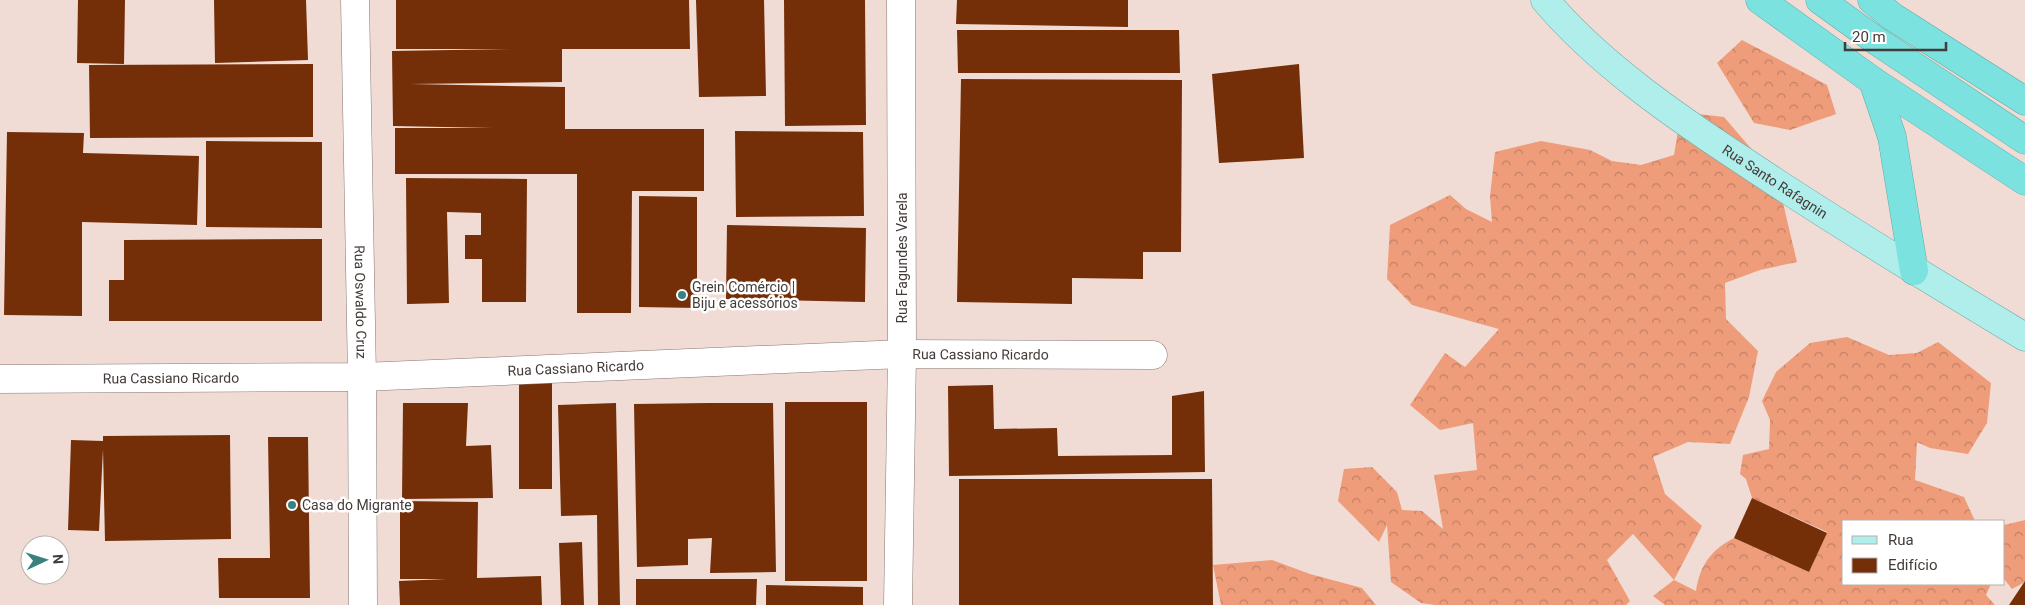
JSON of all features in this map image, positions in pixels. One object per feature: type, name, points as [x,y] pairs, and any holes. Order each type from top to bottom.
[{"type":"highway","points":[[1760,0],[1873,81],[2025,181]]},
{"type":"highway","points":[[1820,0],[1878,42],[2025,140]]},
{"type":"highway","points":[[1872,0],[1893,17],[2025,101]]},
{"type":"highway","points":[[1873,81],[1892,137],[1914,271]]},
{"type":"main road","name":"Rua Santo Rafagnin","points":[[1545,0],[1558,16],[1602,56],[1675,116],[1826,216],[2025,337]]},
{"type":"street","name":"Rua Oswaldo Cruz","points":[[355,0],[362,377],[363,605]]},
{"type":"street","name":"Rua Fagundes Varela","points":[[898,605],[902,354],[901,0]]},
{"type":"street","name":"Rua Cassiano Ricardo","points":[[0,379],[362,377],[902,354],[1153,355]]},
{"type":"green space","points":[[1742,40],[1827,85],[1836,114],[1790,130],[1754,123],[1717,63]]},
{"type":"green space","points":[[1681,112],[1724,117],[1766,166],[1781,195],[1797,262],[1760,270],[1725,283],[1726,319],[1758,351],[1749,397],[1730,444],[1688,442],[1653,457],[1665,494],[1702,526],[1674,580],[1633,534],[1607,560],[1630,601],[1626,605],[1435,605],[1421,603],[1391,582],[1387,525],[1379,542],[1338,501],[1344,469],[1372,467],[1397,492],[1402,510],[1422,511],[1443,529],[1434,475],[1477,470],[1473,423],[1440,430],[1410,405],[1445,353],[1465,367],[1499,329],[1412,305],[1387,279],[1390,225],[1450,195],[1466,209],[1492,222],[1490,196],[1495,152],[1541,141],[1590,150],[1612,161],[1641,165],[1674,155]]},
{"type":"green space","points":[[1847,337],[1889,355],[1917,353],[1938,342],[1991,383],[1987,423],[1968,454],[1930,448],[1917,442],[1915,480],[1964,497],[1975,520],[1842,520],[1842,585],[1991,585],[1986,595],[1995,605],[1665,605],[1653,596],[1674,580],[1696,591],[1700,573],[1708,559],[1719,548],[1734,538],[1809,572],[1827,532],[1752,498],[1746,479],[1740,474],[1743,455],[1769,449],[1770,420],[1762,401],[1776,372],[1810,343]]},
{"type":"green space","points":[[2025,520],[2025,582],[2012,589],[2005,580],[2005,525]]},
{"type":"green space","points":[[1272,560],[1310,574],[1362,588],[1376,605],[1221,605],[1213,565]]},
{"type":"building","points":[[78,0],[125,0],[124,64],[77,63]]},
{"type":"building","points":[[214,0],[306,0],[308,60],[215,63]]},
{"type":"building","points":[[396,0],[689,0],[690,49],[562,49],[562,82],[410,84],[565,87],[565,129],[704,129],[704,191],[632,191],[631,313],[577,313],[577,174],[395,174],[395,128],[493,128],[393,126],[392,51],[512,49],[396,49]]},
{"type":"building","points":[[696,0],[764,0],[766,96],[699,97]]},
{"type":"building","points":[[784,0],[865,0],[866,125],[785,126]]},
{"type":"building","points":[[957,0],[1128,0],[1128,27],[956,24]]},
{"type":"building","points":[[957,30],[1179,30],[1180,73],[958,73]]},
{"type":"building","points":[[313,64],[313,137],[90,138],[89,65]]},
{"type":"building","points":[[1299,64],[1304,158],[1219,163],[1212,74]]},
{"type":"building","points":[[961,79],[1182,80],[1181,252],[1143,252],[1143,279],[1072,278],[1072,304],[957,302]]},
{"type":"building","points":[[735,131],[863,132],[864,216],[736,217]]},
{"type":"building","points":[[7,132],[84,133],[83,153],[199,156],[197,225],[82,222],[82,316],[4,315]]},
{"type":"building","points":[[206,141],[322,142],[322,228],[206,227]]},
{"type":"building","points":[[406,178],[527,179],[526,302],[482,302],[482,259],[465,259],[465,235],[481,235],[481,213],[447,212],[449,303],[407,304]]},
{"type":"building","points":[[639,196],[697,197],[697,308],[639,307]]},
{"type":"building","points":[[727,225],[866,228],[865,302],[726,299]]},
{"type":"building","points":[[322,239],[322,321],[109,321],[109,280],[124,280],[124,240]]},
{"type":"building","points":[[519,382],[552,383],[552,489],[519,489]]},
{"type":"building","points":[[993,385],[994,429],[1057,428],[1058,456],[1172,455],[1172,396],[1204,391],[1205,472],[949,476],[948,386]]},
{"type":"building","points":[[785,402],[867,402],[867,581],[785,581]]},
{"type":"building","points":[[403,403],[468,403],[466,446],[491,445],[493,498],[402,499]]},
{"type":"building","points":[[616,403],[620,605],[598,605],[597,515],[561,516],[558,405]]},
{"type":"building","points":[[773,403],[776,572],[710,573],[712,538],[688,539],[688,565],[637,567],[634,404]]},
{"type":"building","points":[[230,435],[231,539],[105,541],[103,449],[99,531],[68,530],[71,440],[103,441],[103,436]]},
{"type":"building","points":[[268,437],[308,437],[310,598],[219,598],[218,558],[270,558]]},
{"type":"building","points":[[959,479],[1212,479],[1213,605],[959,605]]},
{"type":"building","points":[[1752,498],[1827,533],[1809,572],[1734,538]]},
{"type":"building","points":[[400,501],[478,502],[477,578],[541,576],[542,605],[400,605],[399,581],[446,579],[400,579]]},
{"type":"building","points":[[582,542],[584,605],[561,605],[559,543]]},
{"type":"building","points":[[636,579],[757,579],[756,605],[636,605]]},
{"type":"building","points":[[2025,581],[2025,605],[2009,605]]},
{"type":"building","points":[[766,585],[863,587],[863,605],[766,605]]},
{"type":"place","name":"Grein Comércio | Biju e acessórios","points":[[682,295]]},
{"type":"place","name":"Casa do Migrante","points":[[292,505]]}]
